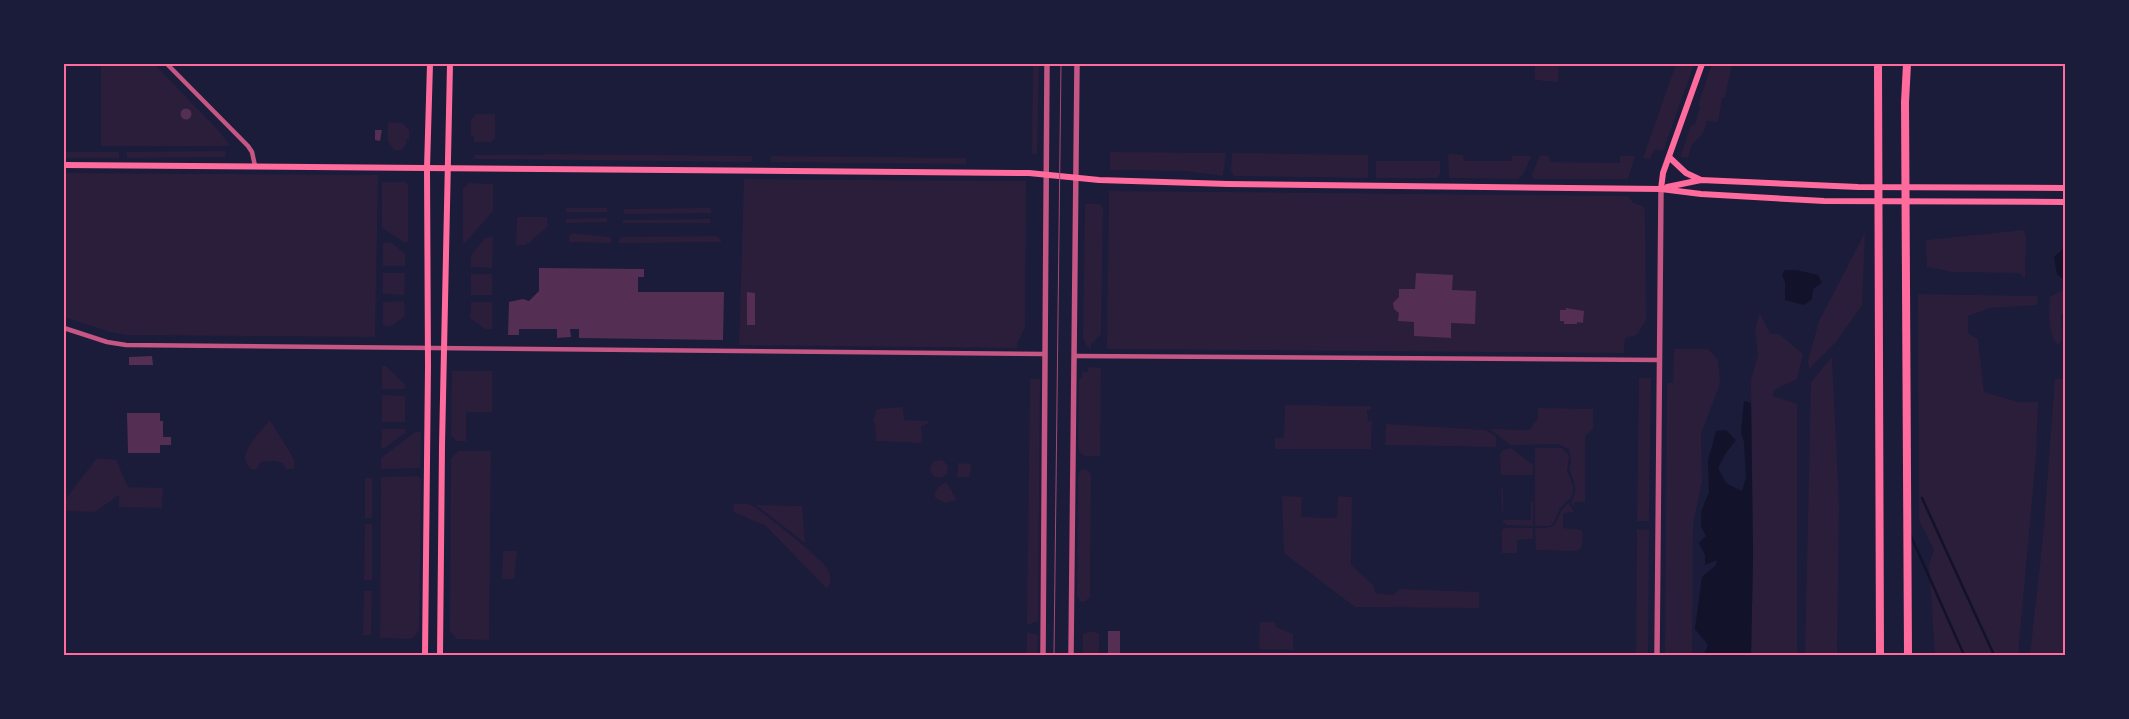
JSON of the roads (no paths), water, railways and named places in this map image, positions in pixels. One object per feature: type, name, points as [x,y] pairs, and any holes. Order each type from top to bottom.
[{"type":"highway","points":[[1878,64],[1880,655]]},
{"type":"highway","points":[[1907,64],[1905,102],[1908,655]]},
{"type":"main road","points":[[425,655],[428,349],[427,168],[430,64]]},
{"type":"main road","points":[[440,655],[450,64]]},
{"type":"main road","points":[[1661,189],[1669,157],[1702,64]]},
{"type":"main road","points":[[1669,157],[1686,173],[1701,180]]},
{"type":"main road","points":[[64,164],[1019,173],[1076,178],[1228,184],[1661,189],[1701,194],[1824,201],[2065,202]]},
{"type":"main road","points":[[1661,189],[1701,180],[1858,188],[2065,188]]},
{"type":"street","points":[[168,64],[248,146],[252,152],[255,166]]},
{"type":"street","points":[[1043,655],[1047,64]]},
{"type":"street","points":[[1071,655],[1077,64]]},
{"type":"street","points":[[1657,655],[1661,189]]},
{"type":"street","points":[[64,328],[107,342],[126,345],[1044,354]]},
{"type":"street","points":[[1075,356],[1659,360]]},
{"type":"waterway","points":[[1922,498],[1994,655]]},
{"type":"waterway","points":[[1910,534],[1964,655]]},
{"type":"tram line","points":[[1054,655],[1061,64]]}]
